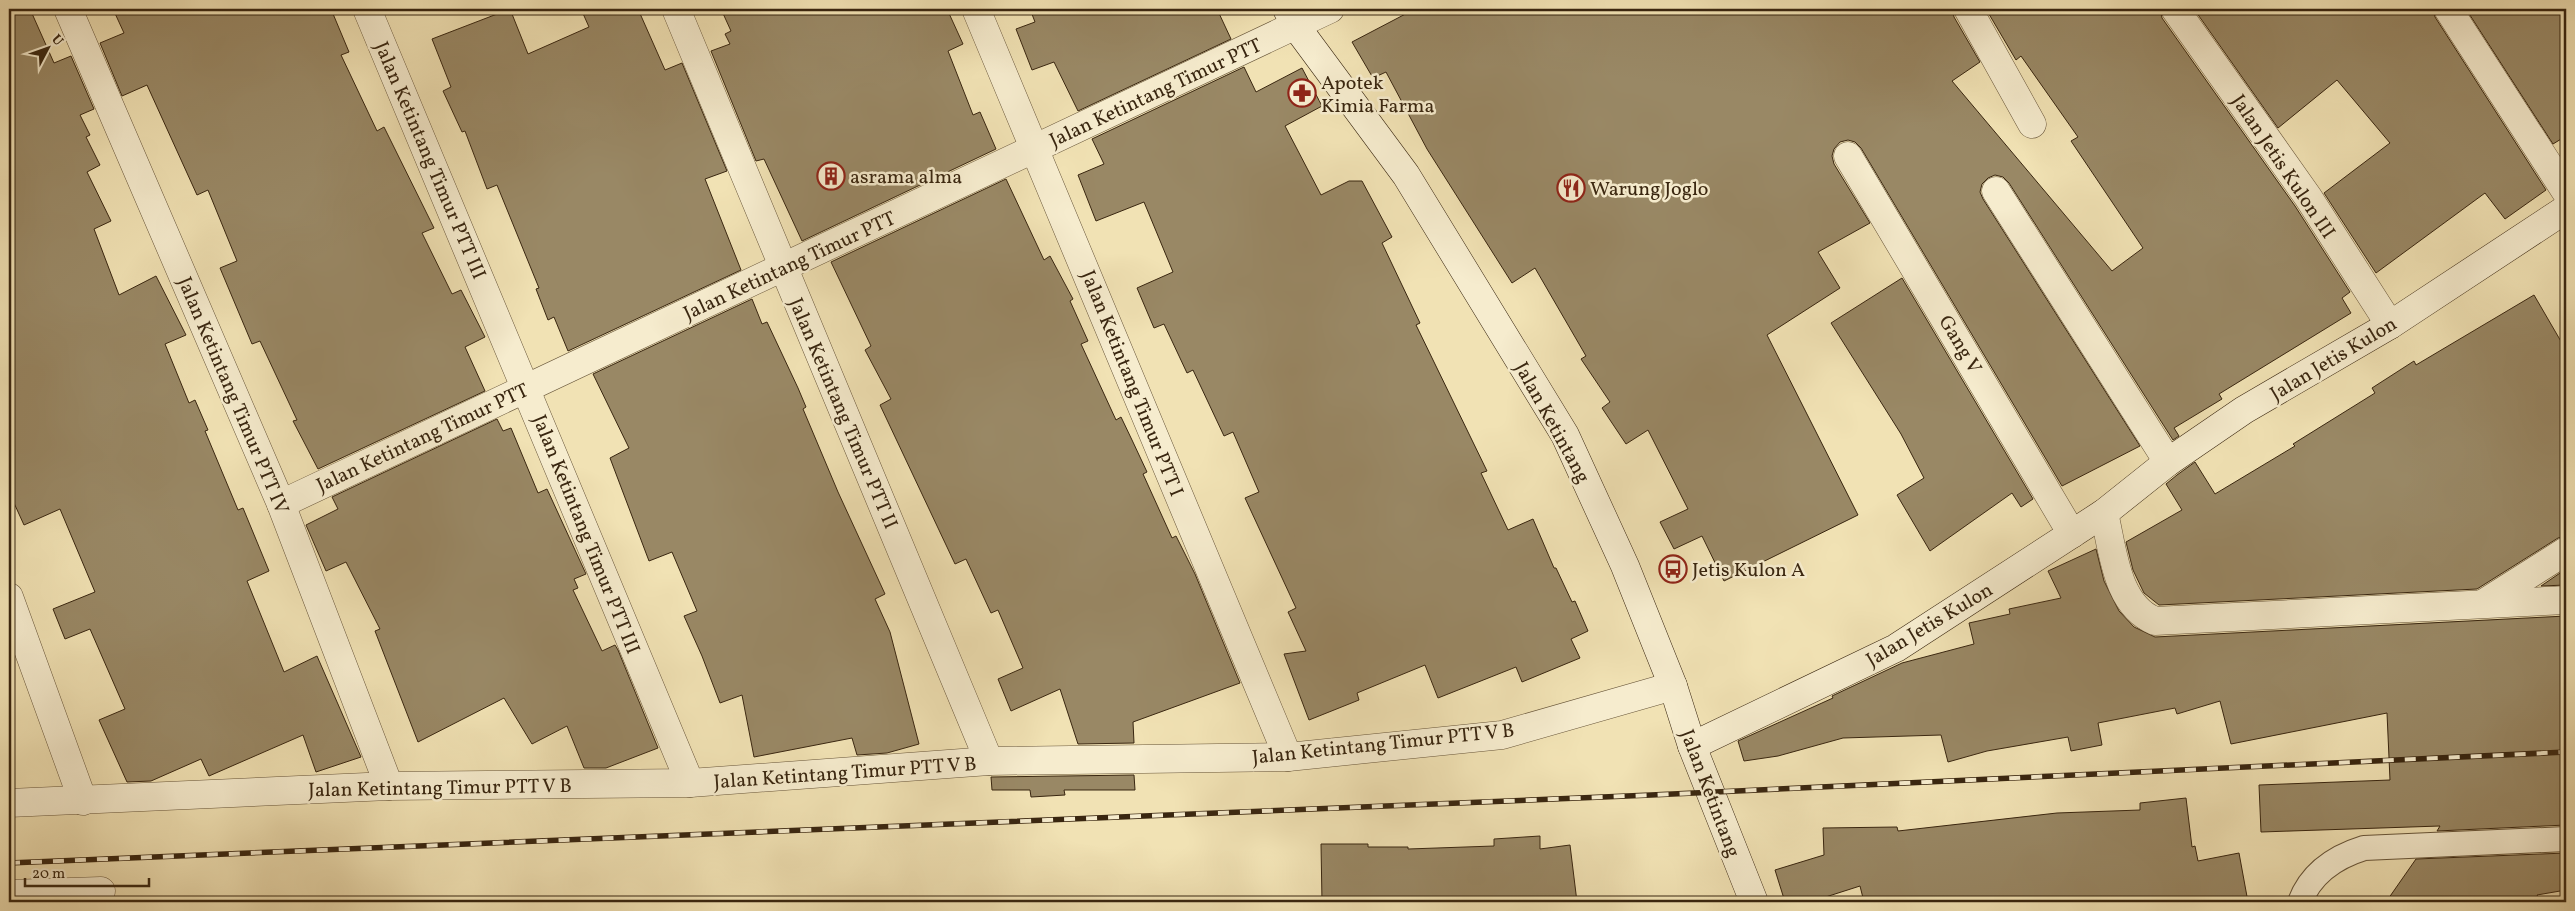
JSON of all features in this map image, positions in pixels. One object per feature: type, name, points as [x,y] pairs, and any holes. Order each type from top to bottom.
[{"type":"street","name":"Jalan Ketintang Timur PTT IV","points":[[68,9],[281,504],[389,786]]},
{"type":"street","name":"Jalan Ketintang Timur PTT III","points":[[367,9],[527,388],[690,783]]},
{"type":"street","name":"Jalan Ketintang Timur PTT II","points":[[676,9],[989,761]]},
{"type":"street","name":"Jalan Ketintang Timur PTT I","points":[[976,9],[1036,148],[1288,757]]},
{"type":"street","name":"Jalan Ketintang Timur PTT","points":[[281,504],[1036,148],[1291,17],[1330,9]]},
{"type":"street","points":[[1968,9],[2032,124]]},
{"type":"street","name":"Jalan Jetis Kulon III","points":[[2176,9],[2308,197],[2390,325]]},
{"type":"street","points":[[2448,9],[2566,192]]},
{"type":"street","name":"Jalan Ketintang","points":[[1291,17],[1406,175],[1565,436],[1625,566],[1673,686],[1692,746],[1754,902]]},
{"type":"street","name":"Gang V","points":[[1848,156],[2072,534]]},
{"type":"street","points":[[1996,191],[2168,462]]},
{"type":"street","name":"Jalan Jetis Kulon","points":[[1692,746],[1896,648],[2104,513],[2168,462],[2244,410],[2390,325],[2566,209]]},
{"type":"street","points":[[2104,513],[2124,594],[2134,608],[2155,621],[2566,600]]},
{"type":"street","points":[[2483,604],[2566,550]]},
{"type":"street","points":[[9,597],[83,801]]},
{"type":"street","name":"Jalan Ketintang Timur PTT V B","points":[[9,803],[389,786],[690,783],[989,761],[1288,757],[1502,735],[1673,686]]},
{"type":"street","points":[[9,894],[101,891]]},
{"type":"lane","points":[[2300,902],[2304,890],[2315,876],[2331,862],[2364,848],[2566,839]]},
{"type":"building","points":[[9,9],[30,9],[54,63],[71,56],[94,109],[80,115],[90,135],[86,137],[100,165],[87,172],[111,221],[94,229],[119,295],[156,276],[186,335],[165,344],[189,403],[195,400],[208,430],[205,431],[238,510],[243,508],[269,571],[247,581],[284,672],[317,656],[361,757],[316,772],[303,735],[209,776],[201,759],[151,781],[127,782],[99,720],[125,709],[90,629],[65,639],[53,609],[95,592],[60,509],[24,525],[9,492]]},
{"type":"building","points":[[113,9],[331,9],[349,52],[341,55],[377,131],[384,127],[434,228],[422,233],[452,294],[461,290],[485,337],[465,347],[485,391],[318,469],[293,421],[297,420],[260,341],[252,344],[220,268],[237,261],[208,190],[197,195],[147,85],[122,96],[100,43],[124,33]]},
{"type":"building","points":[[510,9],[528,54],[589,27],[581,9],[638,9],[665,70],[682,63],[727,171],[705,179],[741,270],[568,351],[554,317],[548,320],[536,289],[539,288],[497,185],[487,189],[465,131],[462,132],[443,91],[451,87],[432,39]]},
{"type":"building","points":[[721,9],[947,9],[963,44],[948,51],[973,115],[980,112],[996,149],[802,241],[764,159],[756,161],[711,51],[730,44],[725,34],[731,31]]},
{"type":"building","points":[[1030,9],[1217,9],[1231,39],[1078,111],[1054,62],[1032,70],[1016,29],[1035,22]]},
{"type":"building","points":[[1415,9],[1952,9],[1954,17],[1980,62],[1952,81],[2112,271],[2143,248],[2071,141],[2078,137],[2021,56],[2016,60],[1986,9],[2160,9],[2162,18],[2295,206],[2350,292],[2342,298],[2351,313],[2219,394],[2222,399],[2174,428],[2179,436],[2173,440],[2009,183],[2003,177],[1995,175],[1988,178],[1982,184],[1980,192],[1983,199],[2140,446],[2062,486],[1861,148],[1855,142],[1848,140],[1840,142],[1834,149],[1832,156],[1834,164],[1870,223],[1818,252],[1840,288],[1767,335],[1858,515],[1724,581],[1702,536],[1674,549],[1660,522],[1688,509],[1648,430],[1626,444],[1602,408],[1610,402],[1581,359],[1586,356],[1535,268],[1512,283],[1427,149],[1386,72],[1373,78],[1352,42]]},
{"type":"building","points":[[2194,9],[2433,9],[2435,17],[2546,190],[2505,219],[2485,193],[2376,273],[2324,193],[2390,143],[2337,80],[2278,128]]},
{"type":"building","points":[[2466,9],[2557,9],[2566,22],[2566,136],[2553,144]]},
{"type":"building","points":[[1244,67],[1256,92],[1302,68],[1322,106],[1285,126],[1321,195],[1349,181],[1362,181],[1392,237],[1382,243],[1420,323],[1416,325],[1487,471],[1481,473],[1508,530],[1533,519],[1554,568],[1556,568],[1572,602],[1575,601],[1588,631],[1571,639],[1580,658],[1522,682],[1516,667],[1438,698],[1425,665],[1357,693],[1359,700],[1309,720],[1284,654],[1306,651],[1288,612],[1296,608],[1245,498],[1259,492],[1233,432],[1224,436],[1193,370],[1187,373],[1164,324],[1154,328],[1137,288],[1173,272],[1144,202],[1096,221],[1078,175],[1104,164],[1092,139]]},
{"type":"building","points":[[1006,179],[1044,260],[1050,256],[1073,299],[1070,301],[1088,341],[1081,344],[1116,420],[1121,417],[1132,440],[1147,472],[1143,474],[1172,538],[1176,536],[1195,574],[1240,683],[1133,722],[1134,743],[1078,744],[1060,689],[1011,711],[998,679],[1023,668],[998,610],[991,613],[966,559],[955,564],[880,405],[891,399],[865,350],[871,346],[831,262]]},
{"type":"building","points":[[1902,278],[2033,499],[2021,507],[2012,493],[1930,551],[1897,495],[1924,478],[1901,434],[1831,323]]},
{"type":"building","points":[[2534,295],[2566,350],[2566,536],[2558,538],[2477,589],[2159,605],[2144,593],[2133,570],[2126,542],[2182,510],[2166,484],[2177,475],[2195,462],[2215,494],[2295,446],[2293,444],[2375,393],[2372,388],[2414,361],[2416,365]]},
{"type":"building","points":[[752,299],[762,324],[767,322],[798,388],[806,407],[803,409],[838,492],[885,594],[875,599],[890,632],[919,744],[887,753],[857,755],[852,738],[754,757],[742,695],[720,703],[684,616],[697,611],[672,552],[649,561],[610,458],[629,448],[593,374]]},
{"type":"building","points":[[497,419],[503,431],[511,428],[538,493],[547,489],[586,574],[574,579],[578,588],[573,590],[602,651],[615,645],[618,650],[658,748],[606,768],[584,768],[567,726],[532,744],[504,698],[418,742],[375,631],[380,629],[346,562],[326,571],[306,525],[338,509],[332,497]]},
{"type":"building","points":[[2096,549],[2104,581],[2119,611],[2134,627],[2155,637],[2566,616],[2566,825],[2437,831],[2440,826],[2261,832],[2259,785],[2390,780],[2387,713],[2231,744],[2220,701],[2177,714],[2175,708],[2098,723],[2102,745],[2071,751],[2068,737],[1987,751],[1948,762],[1941,735],[1843,738],[1778,756],[1744,761],[1738,741],[1833,698],[1832,696],[1902,663],[1974,644],[1969,623],[2010,614],[2009,609],[2061,598],[2048,571]]},
{"type":"building","points":[[2566,569],[2566,585],[2541,586]]},
{"type":"building","points":[[1134,775],[1135,790],[1064,790],[1065,795],[1031,797],[1030,790],[992,790],[991,777]]},
{"type":"building","points":[[2186,798],[2192,847],[2195,846],[2198,861],[2239,853],[2248,902],[1864,902],[1860,886],[1810,902],[1785,902],[1775,870],[1824,855],[1823,828],[1897,827],[1898,831],[2057,813],[2140,810],[2140,803]]},
{"type":"building","points":[[1540,836],[1540,849],[1570,845],[1577,902],[1322,902],[1321,844],[1368,844],[1368,847],[1408,847],[1408,849],[1494,846],[1494,839]]},
{"type":"building","points":[[2566,853],[2566,890],[2537,895],[2541,902],[2386,902],[2416,859]]},
{"type":"railway","points":[[9,863],[1651,795],[2566,752]]},
{"type":"place","name":"Apotek Kimia Farma","points":[[1302,93]]},
{"type":"place","name":"asrama alma","points":[[831,176]]},
{"type":"place","name":"Warung Joglo","points":[[1571,188]]},
{"type":"place","name":"Jetis Kulon A","points":[[1673,569]]}]
